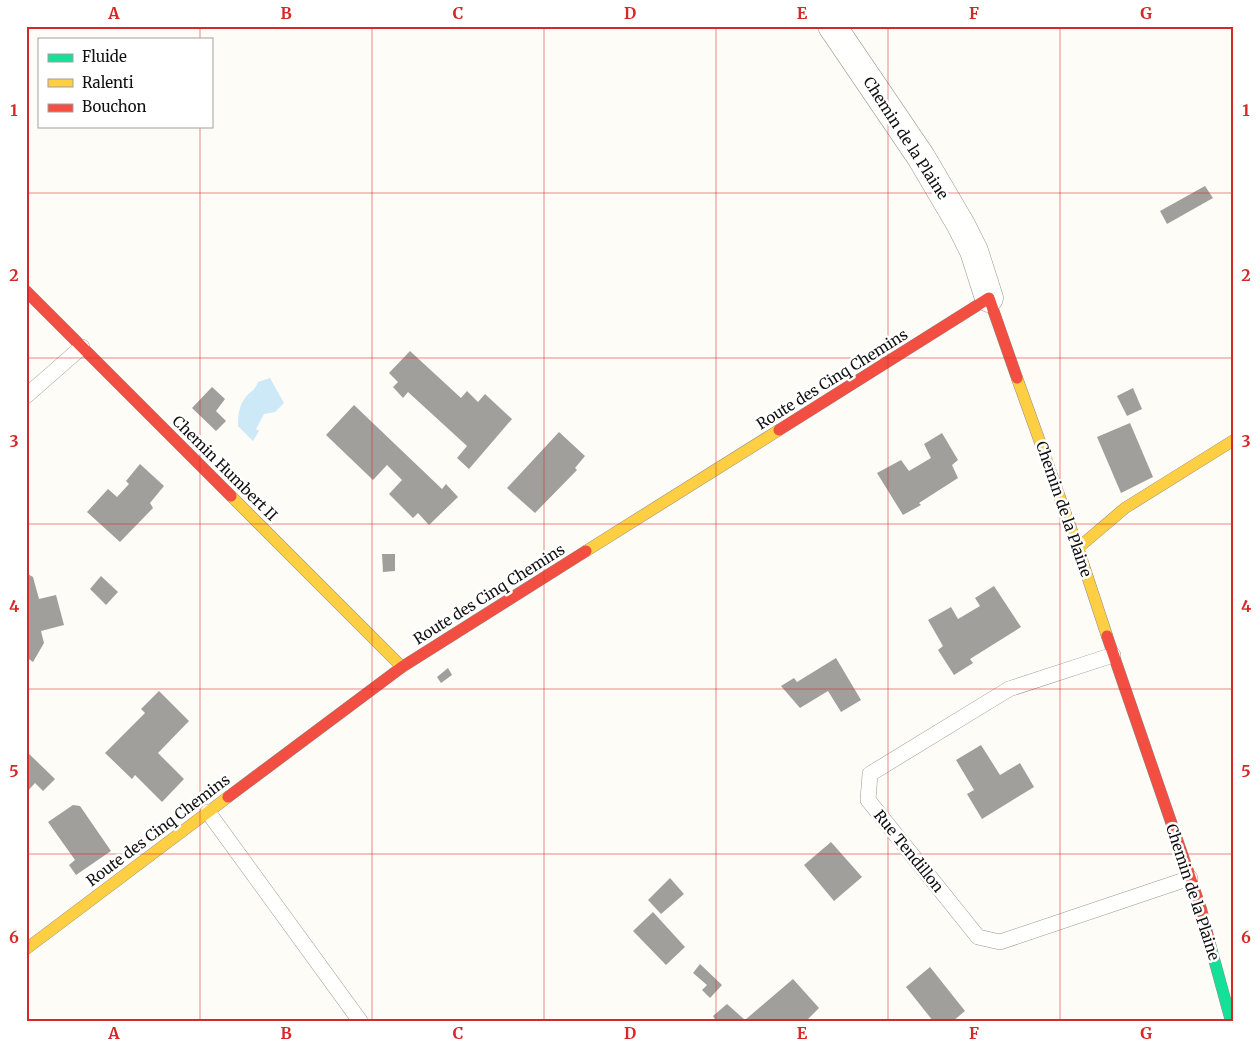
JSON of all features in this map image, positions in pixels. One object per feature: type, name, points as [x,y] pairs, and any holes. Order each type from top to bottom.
[{"type":"street","name":"Chemin de la Plaine","points":[[832,26],[921,157],[974,251],[1201,909],[1231,1021]]},
{"type":"street","name":"Chemin Humbert II","points":[[26,290],[402,667]]},
{"type":"street","name":"Route des Cinq Chemins","points":[[26,949],[402,667],[989,298]]},
{"type":"street","points":[[1078,548],[1125,508],[1234,440]]},
{"type":"lane","points":[[26,396],[82,347]]},
{"type":"lane","name":"Rue Tendillon","points":[[1113,655],[1009,688],[870,774],[868,800],[978,937],[1000,942],[1190,878]]},
{"type":"lane","points":[[208,812],[360,1021]]},
{"type":"water","points":[[270,378],[284,403],[275,412],[264,414],[256,429],[259,431],[253,441],[238,426],[240,408],[245,398],[258,382]]},
{"type":"building","points":[[1205,186],[1213,198],[1167,224],[1160,211]]},
{"type":"building","points":[[410,351],[461,398],[467,391],[478,402],[485,394],[512,419],[469,469],[457,458],[467,446],[408,392],[403,398],[393,387],[398,382],[389,373]]},
{"type":"building","points":[[212,387],[225,399],[216,411],[226,421],[216,431],[192,408]]},
{"type":"building","points":[[1133,388],[1142,409],[1127,416],[1117,396]]},
{"type":"building","points":[[354,405],[442,489],[446,484],[458,497],[429,525],[418,513],[413,518],[389,494],[402,480],[387,465],[373,480],[326,435]]},
{"type":"building","points":[[1130,423],[1153,477],[1121,493],[1097,437]]},
{"type":"building","points":[[559,432],[585,456],[575,468],[577,470],[535,513],[507,488]]},
{"type":"building","points":[[942,433],[958,460],[952,465],[958,478],[919,503],[921,505],[903,515],[877,473],[901,460],[909,471],[931,458],[924,444]]},
{"type":"building","points":[[140,464],[164,486],[150,503],[153,508],[120,542],[87,512],[108,489],[117,497],[129,484],[126,481]]},
{"type":"building","points":[[382,554],[395,554],[395,571],[383,572]]},
{"type":"building","points":[[26,573],[33,577],[39,599],[56,595],[64,625],[41,631],[44,643],[33,662],[26,657]]},
{"type":"building","points":[[101,576],[118,592],[106,605],[90,589]]},
{"type":"building","points":[[994,586],[1021,627],[970,659],[973,663],[954,675],[938,650],[943,646],[928,620],[951,607],[958,619],[980,606],[975,598]]},
{"type":"building","points":[[836,658],[861,700],[841,712],[828,691],[800,708],[781,686],[794,678],[797,682]]},
{"type":"building","points":[[448,668],[452,675],[441,683],[437,677]]},
{"type":"building","points":[[159,691],[189,721],[158,753],[184,779],[162,802],[135,775],[132,779],[105,753],[145,713],[141,709]]},
{"type":"building","points":[[981,745],[1000,775],[1020,763],[1034,787],[982,819],[967,794],[974,790],[956,760]]},
{"type":"building","points":[[26,751],[55,779],[43,791],[35,783],[26,793]]},
{"type":"building","points":[[73,805],[80,806],[111,851],[76,875],[69,865],[75,860],[48,822]]},
{"type":"building","points":[[831,842],[862,877],[834,901],[804,865]]},
{"type":"building","points":[[670,878],[684,894],[661,914],[648,900]]},
{"type":"building","points":[[653,912],[685,947],[666,965],[633,931]]},
{"type":"building","points":[[700,964],[722,985],[710,998],[702,990],[707,985],[693,973]]},
{"type":"building","points":[[930,967],[965,1011],[953,1021],[933,1021],[906,987]]},
{"type":"building","points":[[793,979],[819,1008],[806,1021],[716,1021],[713,1016],[727,1004],[745,1020]]},
{"type":"traffic: fast","points":[[1211,948],[1231,1021]]},
{"type":"traffic: slow","points":[[1017,378],[1078,548],[1107,636]]},
{"type":"traffic: slow","points":[[586,551],[779,430]]},
{"type":"traffic: slow","points":[[1078,548],[1125,508],[1234,440]]},
{"type":"traffic: slow","points":[[231,496],[402,667]]},
{"type":"traffic: slow","points":[[26,949],[228,797]]},
{"type":"traffic: jam","points":[[26,291],[231,496]]},
{"type":"traffic: jam","points":[[779,430],[989,298],[1017,378]]},
{"type":"traffic: jam","points":[[228,797],[402,667],[586,551]]},
{"type":"traffic: jam","points":[[1107,636],[1201,909],[1211,948]]}]
